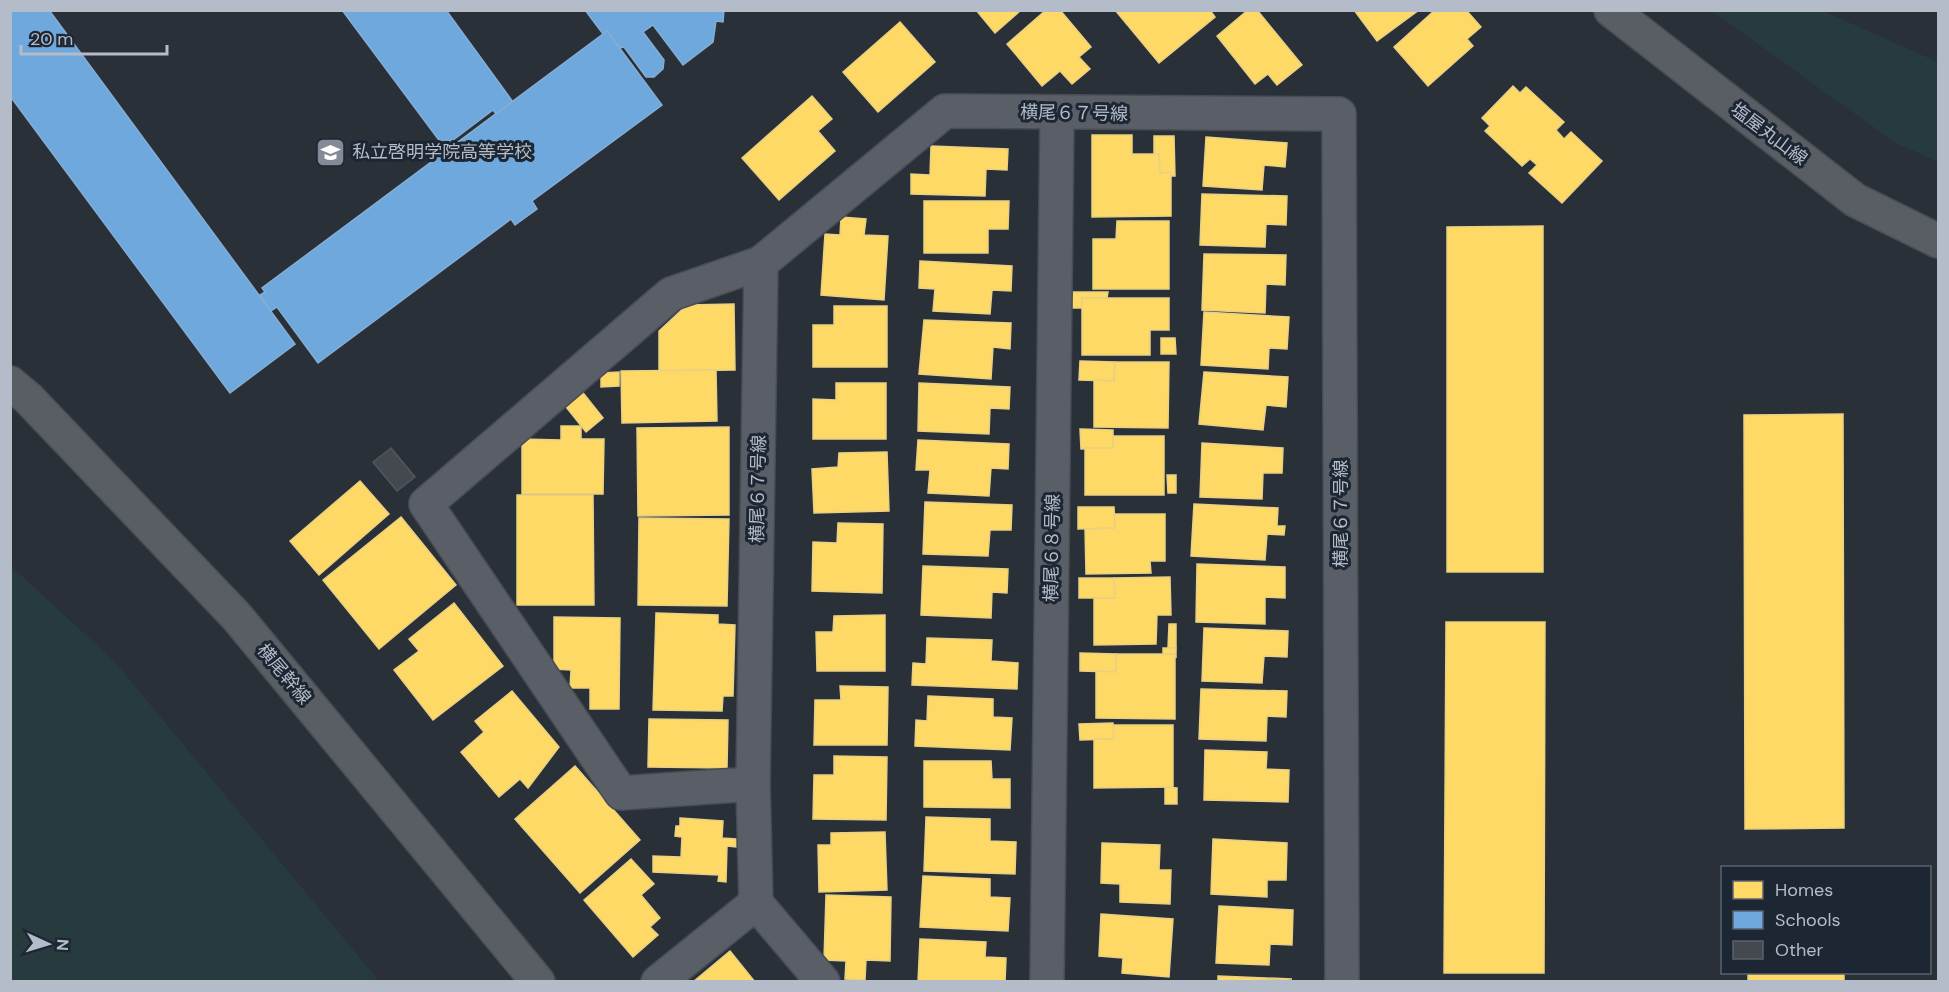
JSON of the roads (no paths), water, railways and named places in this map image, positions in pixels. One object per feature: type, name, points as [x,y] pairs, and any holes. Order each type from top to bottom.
[{"type":"street","name":"塩屋丸山線","points":[[1611,10],[1855,200],[1938,241]]},
{"type":"street","name":"横尾６７号線","points":[[756,903],[753,784],[761,263],[945,111],[1057,114],[1339,114],[1342,981]]},
{"type":"street","name":"横尾６８号線","points":[[1047,981],[1057,114]]},
{"type":"street","points":[[753,784],[621,793],[426,504],[671,294],[761,263]]},
{"type":"street","name":"横尾幹線","points":[[10,383],[237,617],[538,981]]},
{"type":"street","points":[[658,981],[756,903],[823,981]]},
{"type":"place","name":"私立啓明学院高等学校","points":[[331,152]]}]
